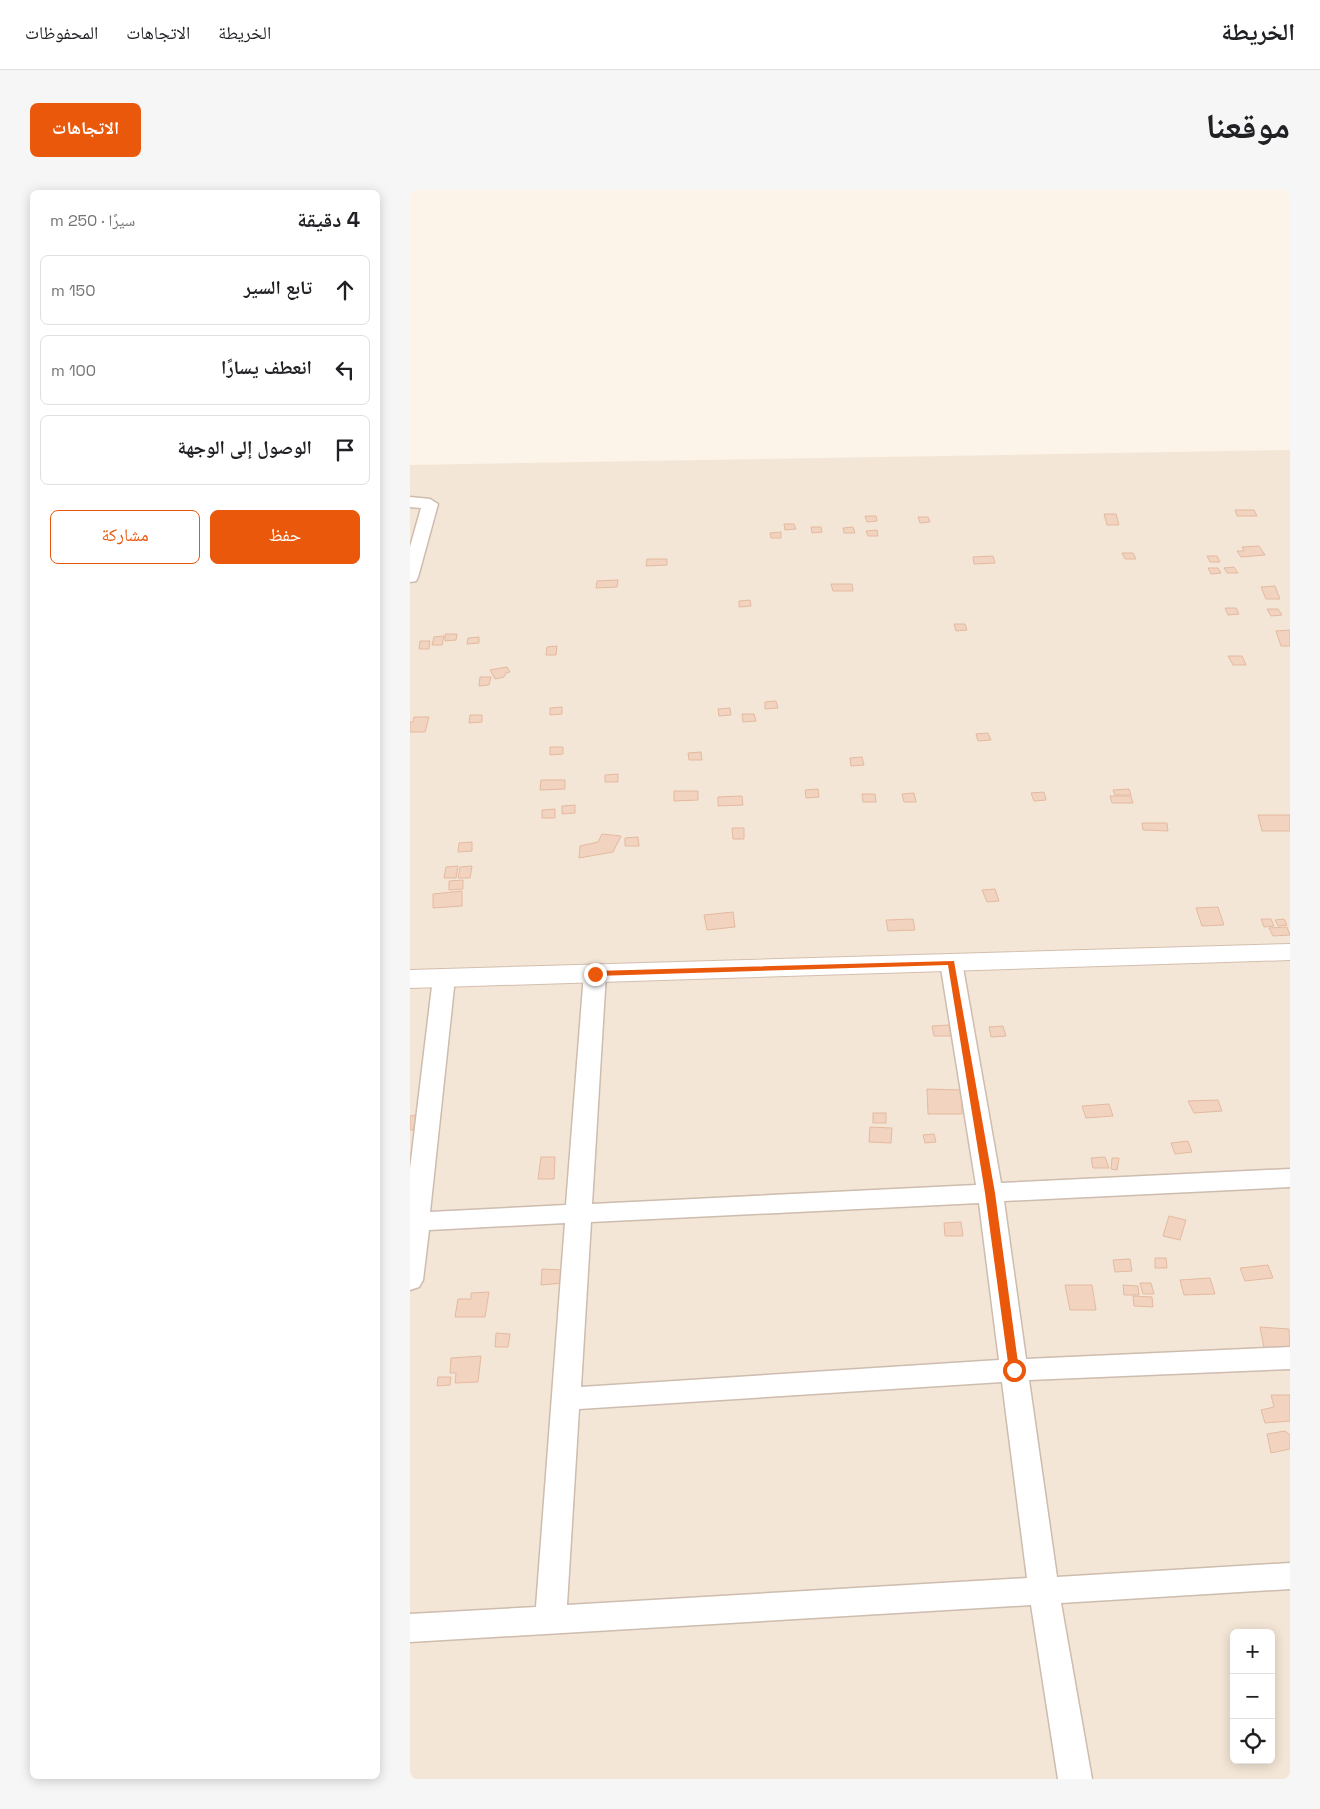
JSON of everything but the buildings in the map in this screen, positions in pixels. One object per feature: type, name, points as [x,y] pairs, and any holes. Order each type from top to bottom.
[{"type":"street","points":[[410,502],[430,504],[410,577]]},
{"type":"street","points":[[410,979],[1290,952]]},
{"type":"street","points":[[952,962],[990,1193],[1044,1591],[1075,1779]]},
{"type":"street","points":[[551,1619],[595,974]]},
{"type":"street","points":[[410,1280],[413,1222],[444,978]]},
{"type":"street","points":[[413,1222],[1290,1178]]},
{"type":"street","points":[[566,1399],[1014,1370],[1290,1358]]},
{"type":"street","points":[[410,1628],[1290,1576]]},
{"type":"shaded area","points":[[1290,450],[1290,1779],[410,1779],[410,465]]},
{"type":"route","points":[[595,974],[952,962],[990,1193],[1014,1370]]}]
